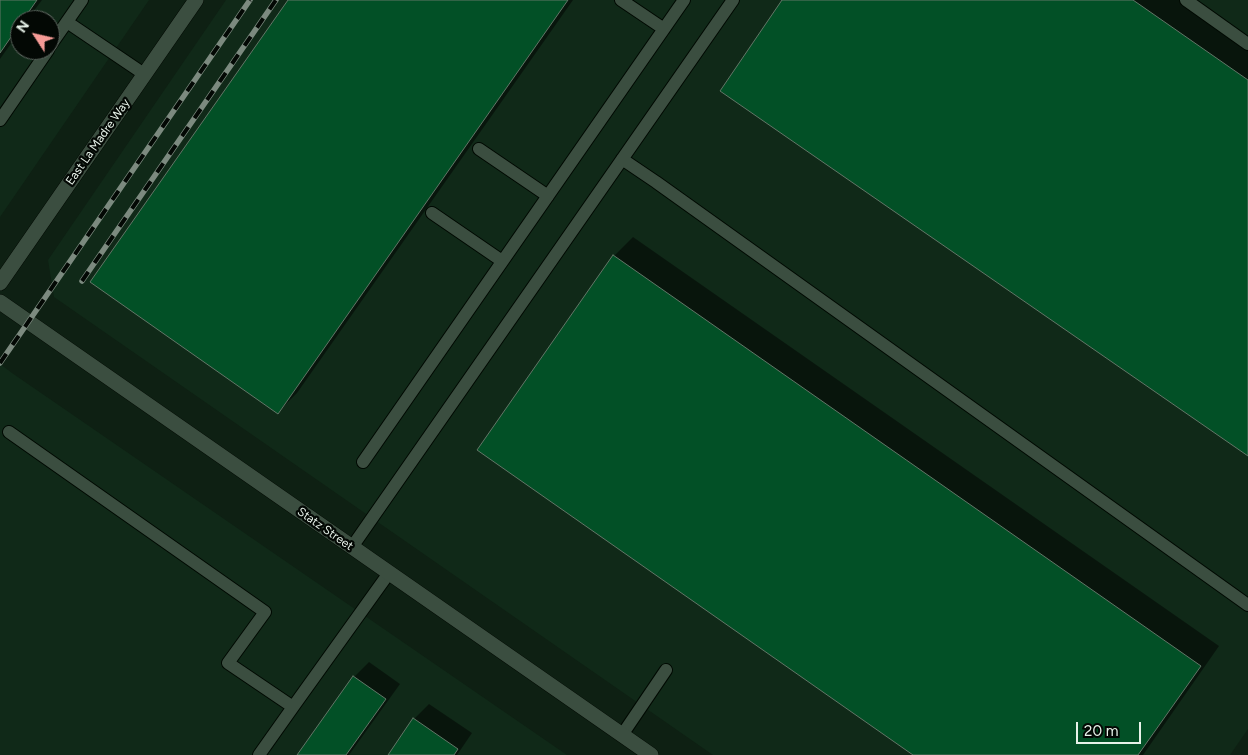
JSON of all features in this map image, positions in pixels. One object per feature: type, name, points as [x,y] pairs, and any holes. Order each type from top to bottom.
[{"type":"street","name":"East La Madre Way","points":[[0,284],[196,0]]},
{"type":"street","name":"Statz Street","points":[[0,302],[651,755]]},
{"type":"lane","points":[[60,32],[82,0]]},
{"type":"lane","points":[[622,0],[664,29]]},
{"type":"lane","points":[[363,462],[684,0]]},
{"type":"lane","points":[[352,547],[733,0]]},
{"type":"lane","points":[[1186,0],[1248,44]]},
{"type":"lane","points":[[67,22],[144,74]]},
{"type":"lane","points":[[0,120],[41,60]]},
{"type":"lane","points":[[479,149],[548,196]]},
{"type":"lane","points":[[622,159],[1248,605]]},
{"type":"lane","points":[[432,213],[502,261]]},
{"type":"lane","points":[[10,432],[265,612],[228,663],[293,707]]},
{"type":"lane","points":[[259,755],[389,573]]},
{"type":"lane","points":[[622,735],[666,670]]},
{"type":"shaded area","points":[[0,0],[149,0],[0,217]]},
{"type":"shaded area","points":[[226,0],[1248,0],[1248,729],[1230,755],[713,755],[54,297],[48,260]]},
{"type":"shaded area","points":[[0,364],[12,373],[567,755],[0,755]]},
{"type":"building","points":[[0,0],[37,0],[30,10],[10,10],[10,38],[0,53]]},
{"type":"building","points":[[288,0],[568,0],[278,414],[90,282]]},
{"type":"building","points":[[782,0],[1133,0],[1248,80],[1248,456],[720,91]]},
{"type":"building","points":[[613,255],[1201,666],[1138,755],[913,755],[477,450]]},
{"type":"building","points":[[353,676],[386,699],[346,755],[297,755]]},
{"type":"building","points":[[413,718],[458,749],[454,755],[388,755]]},
{"type":"railway","points":[[0,363],[250,0]]},
{"type":"railway","points":[[82,281],[276,0]]}]
